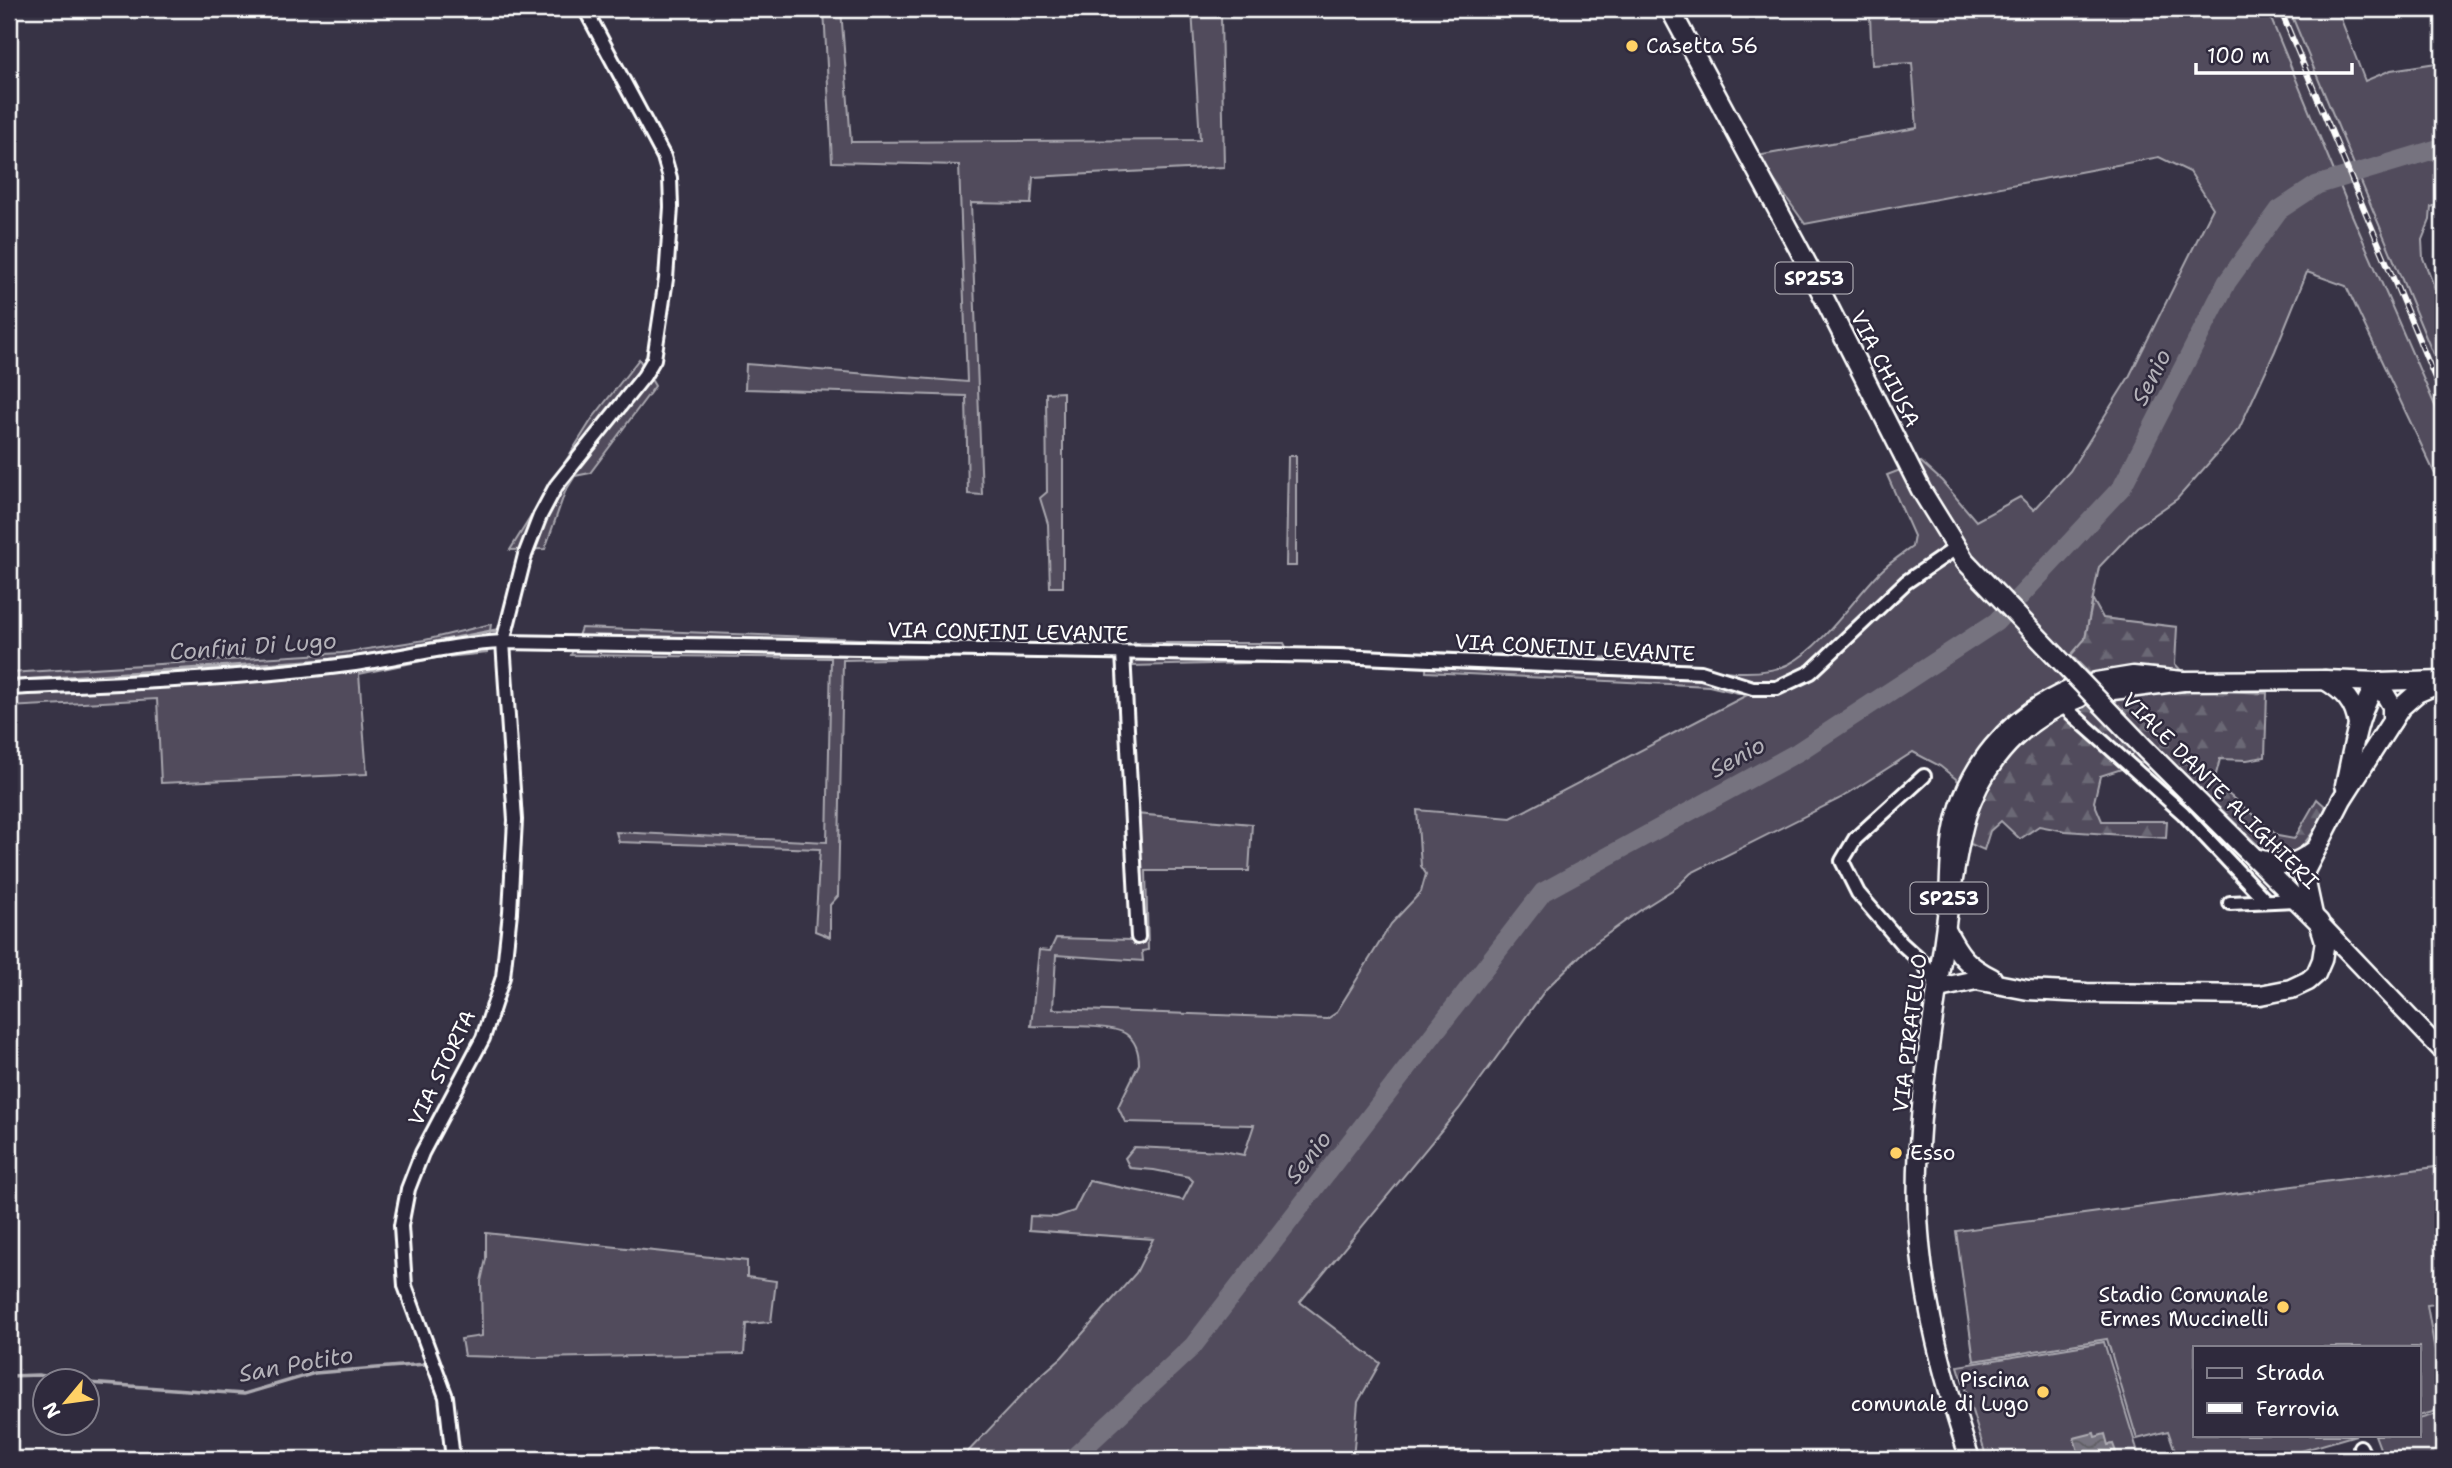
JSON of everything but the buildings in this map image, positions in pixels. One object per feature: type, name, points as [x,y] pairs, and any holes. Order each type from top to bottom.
[{"type":"main road","name":"VIA CHIUSA","points":[[1670,9],[1807,264],[1921,490],[1961,555]]},
{"type":"main road","name":"VIALE DANTE ALIGHIERI","points":[[1961,555],[2146,750],[2316,920]]},
{"type":"main road","points":[[2325,680],[2342,690],[2356,709],[2358,726]]},
{"type":"main road","points":[[2101,687],[2183,681],[2378,682],[2392,706],[2392,721]]},
{"type":"main road","name":"SP253","points":[[1939,988],[1976,980],[2028,990],[2063,992],[2260,995],[2291,989],[2308,981],[2316,974],[2322,960],[2325,941],[2316,920],[2304,873],[2342,799],[2401,707],[2417,692],[2443,681]]},
{"type":"main road","name":"SP253","points":[[2342,799],[2358,726],[2368,696],[2378,682]]},
{"type":"main road","name":"VIA PIRATELLO","points":[[1970,1459],[1950,1399],[1926,1293],[1918,1217],[1919,1149],[1946,930],[1953,836],[1960,804],[1972,778],[2003,733],[2040,704],[2070,698]]},
{"type":"main road","points":[[2254,857],[2281,866],[2300,861],[2315,850]]},
{"type":"main road","name":"SP253","points":[[1946,930],[1959,955],[1973,968],[2005,985]]},
{"type":"street","name":"VIA STORTA","points":[[453,1459],[446,1397],[405,1286],[401,1226],[408,1189],[422,1153],[483,1038],[503,977],[510,912],[514,820],[503,642],[525,555],[540,516],[556,486],[644,376],[654,359],[666,279],[671,207],[670,178],[664,157],[585,9]]},
{"type":"street","name":"VIA CONFINI LEVANTE","points":[[9,688],[192,681],[356,664],[468,644],[503,642],[1339,656],[1701,672],[1754,688],[1777,688],[1811,672],[1906,582],[1961,555]]},
{"type":"street","points":[[1123,653],[1138,937]]},
{"type":"street","points":[[2378,682],[2443,681]]},
{"type":"street","points":[[2070,698],[2266,901]]},
{"type":"street","points":[[1924,776],[1855,839],[1842,861],[1858,893],[1901,943],[1924,964],[1939,988]]},
{"type":"street","points":[[2230,903],[2297,900]]},
{"type":"street","name":"VIALE DANTE ALIGHIERI","points":[[2316,920],[2443,1052]]},
{"type":"street","points":[[2360,1447],[2366,1459]]},
{"type":"shaded area","points":[[2267,9],[2289,9],[2443,378],[2443,424],[2352,215]]},
{"type":"green space","points":[[824,9],[841,9],[851,142],[1200,140],[1192,9],[1382,9],[1221,16],[1224,167],[1033,177],[1031,204],[971,203],[982,495],[968,494],[966,396],[745,389],[746,364],[967,382],[959,165],[832,162]]},
{"type":"green space","points":[[1931,9],[2267,9],[2352,215],[2443,424],[2443,480],[2435,474],[2346,286],[2307,272],[2239,429],[2177,499],[2137,527],[2099,567],[2085,639],[2110,694],[1961,783],[1940,766],[1913,752],[1841,798],[1691,873],[1677,887],[1588,948],[1546,989],[1459,1109],[1300,1302],[1380,1363],[1358,1402],[1353,1459],[961,1459],[1038,1378],[1062,1357],[1136,1273],[1153,1239],[1029,1230],[1030,1216],[1056,1217],[1074,1211],[1089,1181],[1183,1200],[1193,1181],[1189,1177],[1130,1168],[1125,1158],[1134,1147],[1223,1151],[1244,1155],[1254,1125],[1125,1122],[1118,1107],[1139,1064],[1132,1040],[1126,1034],[1108,1028],[1031,1026],[1039,950],[1050,951],[1056,938],[1131,940],[1124,797],[1135,798],[1136,814],[1252,824],[1249,871],[1146,871],[1148,950],[1142,951],[1143,961],[1056,955],[1053,1009],[1327,1019],[1336,1013],[1391,924],[1421,892],[1426,874],[1421,866],[1417,810],[1511,818],[1747,695],[1709,686],[1426,672],[1427,652],[1614,658],[1736,672],[1773,669],[1789,664],[1814,646],[1879,573],[1912,547],[1914,536],[1887,475],[1921,462],[1942,481],[1976,521],[2020,497],[2034,510],[2070,471],[2129,377],[2213,208],[2190,172],[2159,157],[1805,224],[1757,156],[1917,128],[1912,63],[1872,65],[1870,16]]},
{"type":"green space","points":[[2289,9],[2337,9],[2365,81],[2391,70],[2443,62],[2443,203],[2431,207],[2430,220],[2422,240],[2423,258],[2443,309],[2443,378]]},
{"type":"green space","points":[[639,359],[655,386],[590,473],[575,476],[565,492],[545,549],[510,550],[592,419]]},
{"type":"green space","points":[[1063,392],[1063,587],[1050,587],[1048,524],[1040,498],[1047,492],[1046,393]]},
{"type":"green space","points":[[1288,456],[1296,456],[1296,566],[1286,566]]},
{"type":"green space","points":[[2093,600],[2103,618],[2177,627],[2175,664],[2199,690],[2267,693],[2265,757],[2247,760],[2220,759],[2214,782],[2278,836],[2294,839],[2317,799],[2326,807],[2316,828],[2299,850],[2283,854],[2261,848],[2221,809],[2143,762],[2100,776],[2094,802],[2102,821],[2167,821],[2166,838],[2065,831],[2039,826],[2020,839],[2001,821],[1990,831],[1984,850],[1968,843],[1975,807],[2024,731],[2059,712],[2110,694],[2071,655],[2085,639]]},
{"type":"green space","points":[[491,624],[487,653],[436,658],[359,674],[367,774],[161,783],[157,699],[9,707],[9,673],[342,653],[425,640]]},
{"type":"green space","points":[[581,628],[986,644],[983,657],[843,660],[838,896],[830,905],[830,937],[815,931],[820,849],[619,842],[616,832],[827,842],[831,658],[571,655]]},
{"type":"green space","points":[[1134,643],[1284,643],[1294,662],[1132,666]]},
{"type":"green space","points":[[2443,1166],[2443,1303],[2427,1305],[2443,1409],[2420,1416],[2420,1346],[2193,1346],[2193,1436],[2353,1436],[2274,1459],[2178,1459],[2168,1431],[2137,1439],[2107,1339],[1974,1361],[1956,1231]]},
{"type":"green space","points":[[486,1233],[747,1261],[747,1277],[776,1281],[771,1322],[746,1324],[744,1354],[535,1358],[464,1356],[461,1339],[482,1336],[481,1281],[486,1259]]},
{"type":"green space","name":"Piscina comunale di Lugo","points":[[2104,1342],[2140,1459],[1987,1459],[1958,1366]]},
{"type":"green space","points":[[2443,1412],[2443,1459],[2384,1459],[2375,1436],[2420,1436],[2420,1419]]},
{"type":"water","points":[[2094,1433],[2095,1437],[2105,1434],[2108,1445],[2113,1444],[2116,1452],[2100,1457],[2099,1453],[2080,1458],[2074,1438]]},
{"type":"waterway","name":"Senio","points":[[1072,1459],[1193,1346],[1543,892],[1798,752],[1996,622],[2122,487],[2227,282],[2279,210],[2317,185],[2443,147]]},
{"type":"waterway","name":"Confini Di Lugo","points":[[9,681],[326,660],[374,654],[497,630]]},
{"type":"waterway","name":"San Potito","points":[[102,1384],[244,1394],[315,1373],[426,1364]]},
{"type":"waterway","name":"San Potito","points":[[9,1376],[32,1375]]},
{"type":"railway","points":[[2280,9],[2443,397]]},
{"type":"place","name":"Casetta 56","points":[[1632,46]]},
{"type":"place","name":"Esso","points":[[1896,1153]]},
{"type":"place","name":"Stadio Comunale Ermes Muccinelli","points":[[2283,1307]]},
{"type":"place","name":"Piscina comunale di Lugo","points":[[2043,1392]]}]
